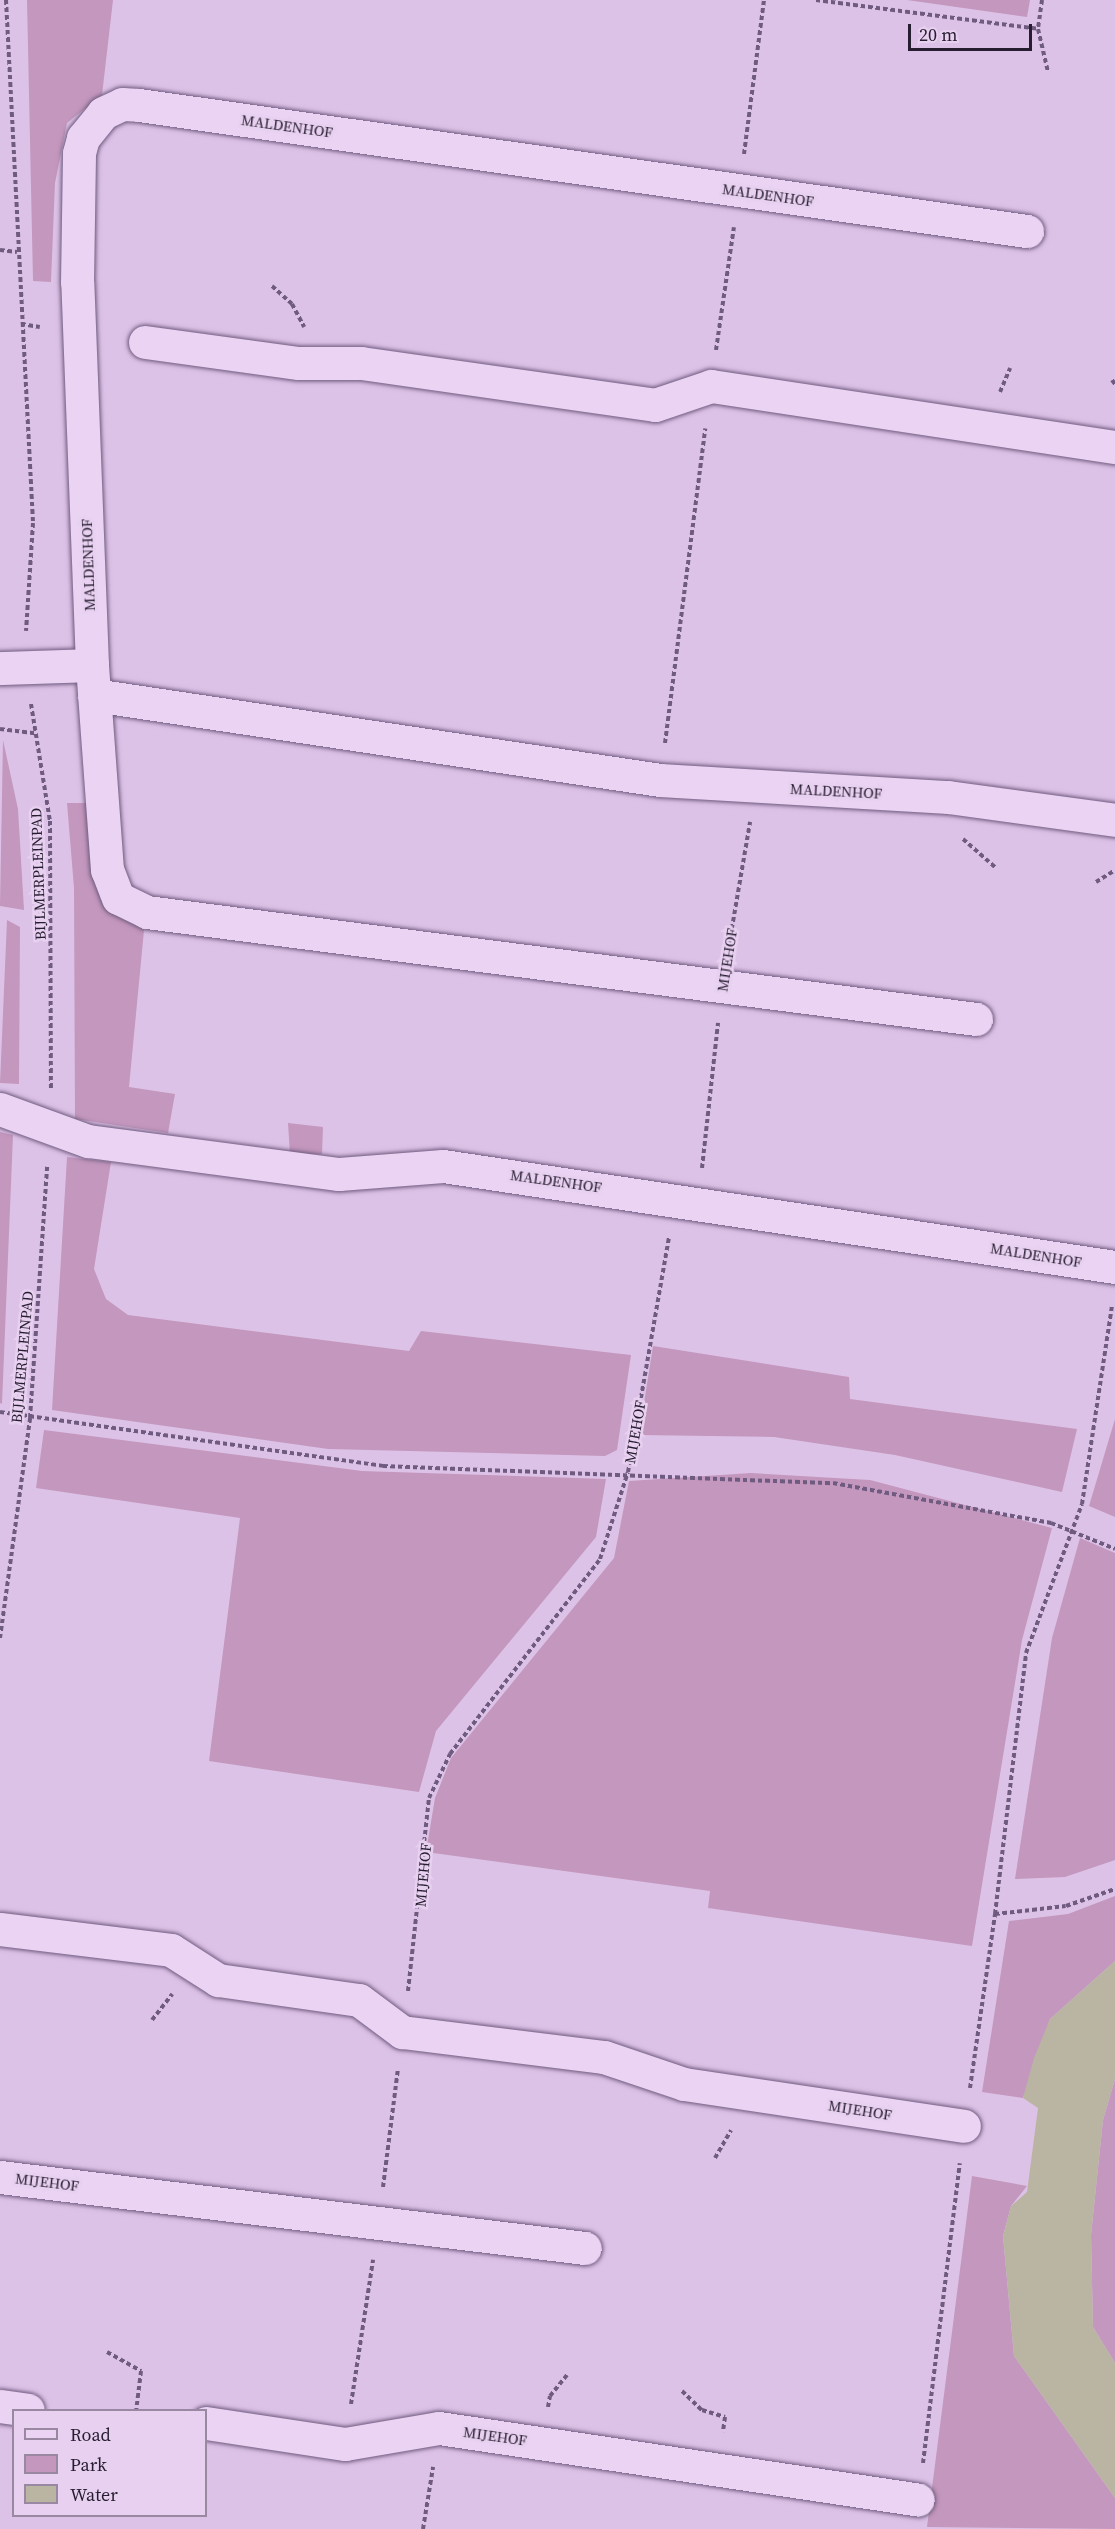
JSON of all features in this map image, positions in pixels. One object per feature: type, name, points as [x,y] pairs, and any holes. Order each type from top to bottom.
[{"type":"street","name":"MALDENHOF","points":[[976,1019],[132,908],[118,898],[107,870],[93,680],[77,282],[79,153],[87,130],[103,113],[122,105],[157,107],[1027,231]]},
{"type":"street","points":[[145,342],[299,363],[361,363],[655,405],[711,386],[1115,447]]},
{"type":"street","name":"MALDENHOF","points":[[14,668],[660,780],[948,797],[1115,820]]},
{"type":"street","name":"MALDENHOF","points":[[0,1109],[88,1141],[339,1174],[443,1166],[688,1200],[1114,1282]]},
{"type":"street","name":"MIJEHOF","points":[[0,1929],[171,1950],[218,1980],[359,2000],[402,2032],[604,2057],[684,2084],[964,2126]]},
{"type":"street","name":"MIJEHOF","points":[[0,2177],[585,2248]]},
{"type":"street","points":[[0,2406],[21,2409]]},
{"type":"street","name":"MIJEHOF","points":[[207,2423],[345,2444],[439,2428],[716,2472],[918,2500]]},
{"type":"path","name":"BIJLMERPLEINPAD","points":[[0,1636],[30,1418],[50,1128],[51,842],[35,733],[14,668],[25,599],[33,523],[17,252],[6,0]]},
{"type":"path","points":[[816,0],[1038,29]]},
{"type":"path","points":[[1042,0],[1038,29],[1048,72]]},
{"type":"path","points":[[0,249],[17,252]]},
{"type":"path","points":[[0,729],[35,733]]},
{"type":"path","name":"MIJEHOF","points":[[345,2444],[379,2222],[429,1798],[450,1754],[600,1558],[628,1472],[672,1222],[701,1182],[722,987],[756,786]]},
{"type":"path","points":[[1096,882],[1115,870]]},
{"type":"path","points":[[918,2500],[964,2126],[995,1914],[1026,1653],[1082,1504],[1114,1282]]},
{"type":"path","points":[[0,1412],[382,1466],[628,1472],[833,1483],[1070,1531],[1115,1549]]},
{"type":"path","points":[[995,1914],[1066,1906],[1115,1889]]},
{"type":"path","points":[[107,2352],[141,2371],[136,2409]]},
{"type":"path","points":[[682,2391],[702,2410],[725,2417],[716,2472]]},
{"type":"path","points":[[423,2529],[439,2428]]},
{"type":"green space","points":[[27,0],[113,0],[102,95],[67,123],[55,183],[51,282],[33,281]]},
{"type":"green space","points":[[907,0],[1030,0],[1027,17]]},
{"type":"green space","points":[[3,740],[18,809],[24,910],[0,906]]},
{"type":"green space","points":[[67,803],[93,803],[100,899],[145,920],[129,1087],[175,1094],[168,1133],[75,1119],[74,888]]},
{"type":"green space","points":[[7,920],[20,927],[19,1084],[0,1083]]},
{"type":"green space","points":[[288,1123],[323,1127],[322,1154],[290,1155]]},
{"type":"green space","points":[[0,1132],[13,1135],[2,1404],[0,1403]]},
{"type":"green space","points":[[67,1157],[111,1162],[94,1269],[106,1299],[128,1315],[409,1351],[421,1331],[631,1355],[617,1450],[605,1456],[328,1449],[52,1410]]},
{"type":"green space","points":[[653,1346],[849,1377],[850,1399],[1077,1429],[1062,1492],[895,1455],[774,1437],[639,1435]]},
{"type":"green space","points":[[1115,1419],[1115,1517],[1089,1506]]},
{"type":"green space","points":[[44,1430],[362,1471],[606,1479],[596,1537],[436,1731],[419,1792],[209,1761],[240,1518],[36,1488]]},
{"type":"green space","points":[[751,1473],[870,1480],[1052,1528],[1022,1640],[972,1946],[708,1908],[710,1891],[426,1852],[435,1798],[451,1758],[614,1558],[629,1481]]},
{"type":"green space","points":[[1080,1538],[1115,1553],[1115,1860],[1065,1877],[1015,1879],[1052,1638]]},
{"type":"green space","points":[[1115,1896],[1115,1961],[1050,2019],[1023,2098],[982,2092],[1009,1921],[1068,1914]]},
{"type":"green space","points":[[1115,2079],[1115,2363],[1093,2327],[1091,2235],[1103,2120]]},
{"type":"green space","points":[[972,2176],[1027,2186],[1011,2206],[1003,2236],[1014,2356],[1115,2498],[1115,2529],[927,2527]]},
{"type":"water","points":[[1115,1961],[1115,2079],[1103,2120],[1091,2235],[1093,2327],[1115,2363],[1115,2498],[1014,2356],[1003,2236],[1011,2206],[1027,2192],[1038,2108],[1023,2098],[1034,2058],[1050,2019]]}]
